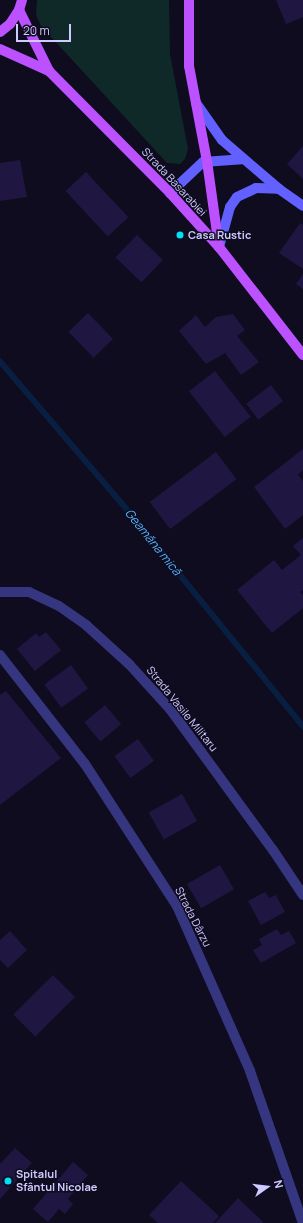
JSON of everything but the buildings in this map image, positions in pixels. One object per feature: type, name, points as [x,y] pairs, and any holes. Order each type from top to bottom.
[{"type":"main road","points":[[0,32],[10,24],[19,10],[22,0]]},
{"type":"main road","points":[[189,0],[188,44],[219,247]]},
{"type":"main road","points":[[19,10],[49,71]]},
{"type":"main road","points":[[0,48],[49,71]]},
{"type":"main road","name":"Strada Basarabiei","points":[[49,71],[170,193],[219,247],[303,355]]},
{"type":"street","points":[[196,101],[217,134],[242,159],[278,189],[303,206]]},
{"type":"street","points":[[170,193],[198,166],[207,161],[242,159]]},
{"type":"street","points":[[219,247],[230,206],[237,197],[256,188],[278,189]]},
{"type":"street","name":"Strada Vasile Militaru","points":[[0,592],[30,592],[59,606],[86,626],[129,664],[193,740],[303,895]]},
{"type":"street","name":"Strada Dârzu","points":[[0,655],[86,764],[177,906],[250,1072],[303,1223]]},
{"type":"green space","points":[[37,0],[169,0],[170,54],[188,149],[185,159],[180,164],[167,163],[41,26],[36,15]]},
{"type":"waterway","name":"Geamăna mică","points":[[0,361],[121,502],[303,726]]},
{"type":"place","name":"Casa Rustic","points":[[180,235]]},
{"type":"place","name":"Spitalul Sfântul Nicolae","points":[[8,1181]]}]
